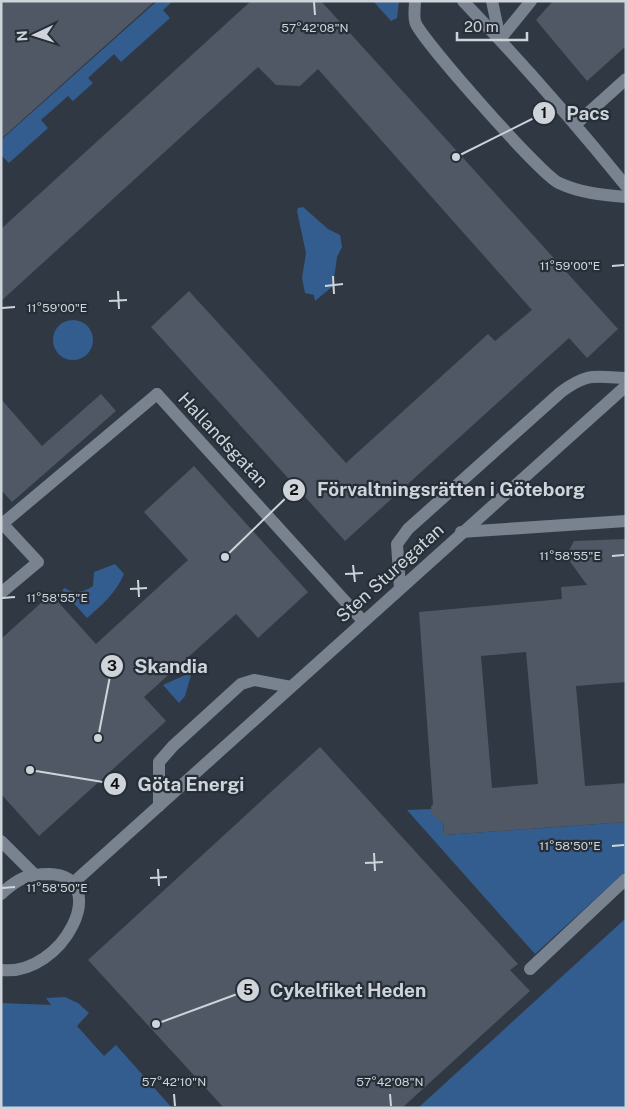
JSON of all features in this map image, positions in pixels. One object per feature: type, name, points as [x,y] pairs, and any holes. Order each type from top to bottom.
[{"type":"street","points":[[415,1],[415,23],[430,44],[527,155],[557,182],[596,195],[626,197]]},
{"type":"street","points":[[462,1],[500,39],[576,124],[626,186]]},
{"type":"street","points":[[492,1],[500,39]]},
{"type":"street","points":[[500,39],[531,1]]},
{"type":"street","points":[[576,124],[626,79]]},
{"type":"street","points":[[400,588],[397,544],[408,530],[561,392],[579,379],[592,377],[626,378]]},
{"type":"street","name":"Sten Sturegatan","points":[[73,883],[461,532],[626,386]]},
{"type":"street","name":"Hallandsgatan","points":[[2,523],[157,394],[363,621]]},
{"type":"street","points":[[461,532],[626,522]]},
{"type":"street","points":[[1,593],[38,562],[2,523]]},
{"type":"street","points":[[158,806],[159,762],[173,746],[241,684],[254,680],[291,687]]},
{"type":"street","points":[[1,841],[34,874]]},
{"type":"street","points":[[1,894],[20,878],[34,874],[56,874],[73,883],[78,893],[76,918],[71,932],[62,942],[37,965],[19,971],[1,970]]},
{"type":"street","points":[[530,969],[626,879]]},
{"type":"shaded area","points":[[157,1],[173,1],[163,10],[170,18],[121,62],[114,54],[88,78],[93,83],[73,101],[68,96],[41,120],[48,128],[9,163],[1,155],[1,140]]},
{"type":"shaded area","points":[[373,1],[399,1],[397,18],[391,21]]},
{"type":"shaded area","points":[[303,207],[328,229],[340,235],[342,247],[337,257],[333,286],[315,301],[314,295],[305,293],[302,278],[306,253],[297,211],[298,208]]},
{"type":"shaded area","points":[[77,320],[84,323],[90,329],[93,340],[92,348],[84,357],[77,360],[69,360],[62,357],[54,348],[53,336],[56,329],[65,321]]},
{"type":"shaded area","points":[[115,564],[124,574],[121,581],[108,598],[87,618],[62,590],[65,588],[79,592],[86,590],[93,586],[94,572]]},
{"type":"shaded area","points":[[192,672],[185,696],[179,703],[163,685]]},
{"type":"shaded area","points":[[432,809],[442,817],[444,835],[626,822],[626,871],[535,954],[407,810]]},
{"type":"shaded area","points":[[626,918],[626,1108],[418,1108]]},
{"type":"shaded area","points":[[65,997],[78,1003],[89,1013],[77,1026],[104,1056],[116,1045],[172,1108],[1,1108],[1,1003],[51,1005],[46,998]]},
{"type":"building","points":[[1,1],[155,1],[1,139]]},
{"type":"building","points":[[251,1],[321,1],[618,329],[587,358],[569,338],[345,541],[151,327],[189,291],[346,463],[488,334],[495,341],[532,310],[318,69],[300,86],[276,85],[258,67],[1,301],[1,229]]},
{"type":"building","points":[[553,1],[626,1],[626,46],[587,81],[536,20]]},
{"type":"building","points":[[101,394],[116,411],[12,502],[1,490],[1,399],[42,446]]},
{"type":"building","points":[[194,466],[308,592],[258,638],[236,614],[144,697],[166,721],[39,836],[1,794],[1,639],[51,594],[96,644],[188,560],[144,512]]},
{"type":"building","points":[[626,539],[626,682],[576,686],[585,786],[626,783],[626,822],[444,835],[443,823],[432,814],[431,807],[433,804],[419,612],[562,599],[561,587],[587,585],[566,556],[574,541]],"holes":[[[526,652],[538,784],[492,788],[481,656]]]},
{"type":"building","points":[[320,747],[518,964],[510,970],[530,991],[402,1108],[224,1108],[88,960]]},
{"type":"place","name":"Pacs","points":[[456,157]]},
{"type":"place","name":"Förvaltningsrätten i Göteborg","points":[[225,557]]},
{"type":"place","name":"Skandia","points":[[98,738]]},
{"type":"place","name":"Göta Energi","points":[[30,770]]},
{"type":"place","name":"Cykelfiket Heden","points":[[156,1024]]}]
